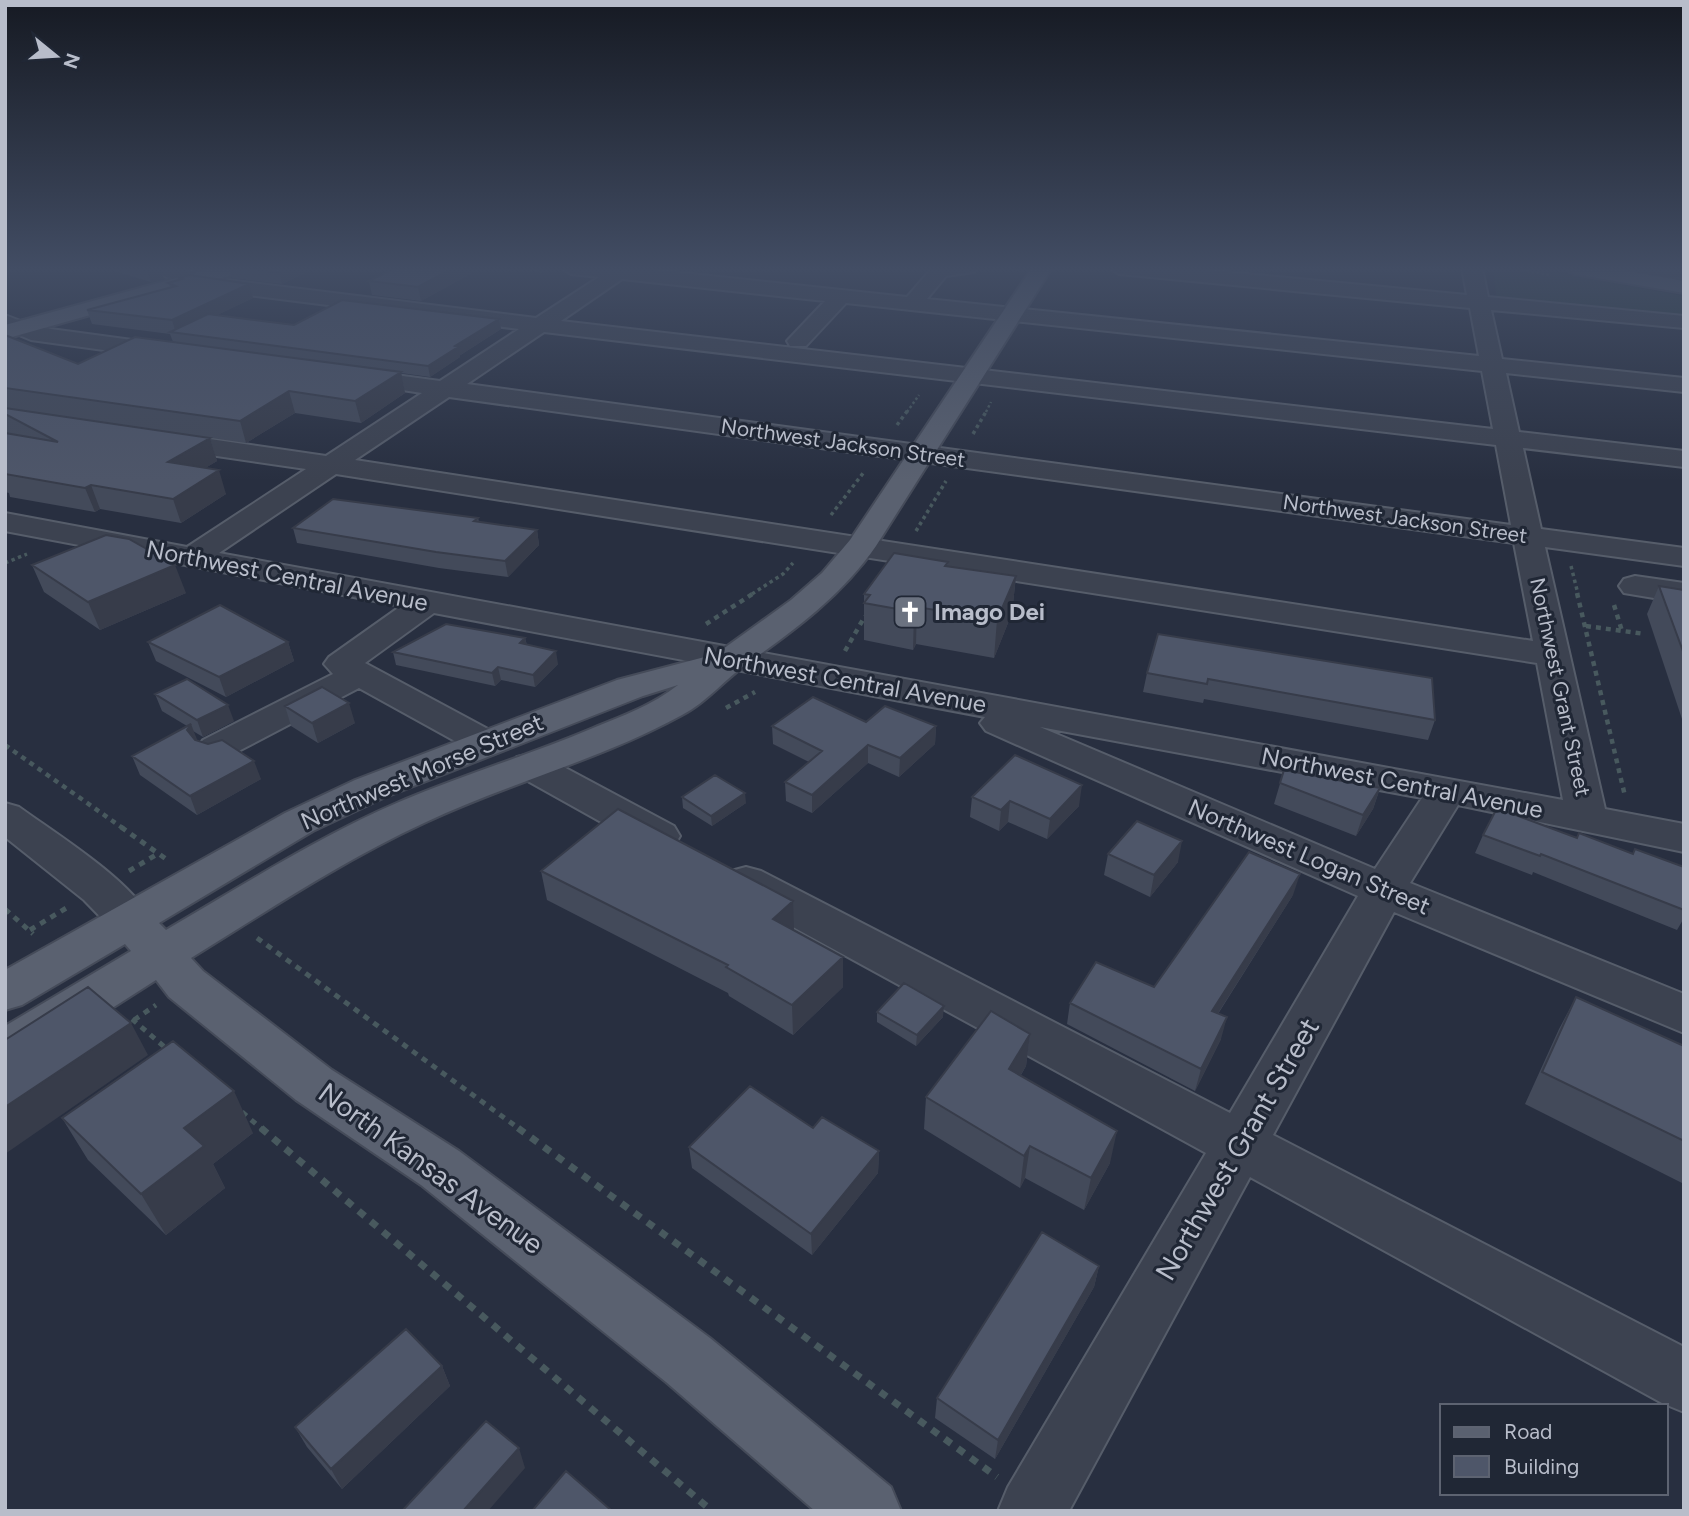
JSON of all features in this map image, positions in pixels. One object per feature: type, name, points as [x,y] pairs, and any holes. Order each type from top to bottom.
[{"type":"main road","name":"Northwest Morse Street","points":[[145,937],[229,914],[312,862],[379,828],[444,798],[531,766],[670,708],[700,687],[730,659],[779,628],[818,597],[839,576],[998,339]]},
{"type":"main road","name":"Northwest Morse Street","points":[[145,937],[195,880],[299,822],[412,771],[630,688],[730,659]]},
{"type":"main road","points":[[5,992],[56,961],[145,937]]},
{"type":"main road","points":[[5,1051],[95,994],[145,937]]},
{"type":"main road","name":"North Kansas Avenue","points":[[145,937],[186,984],[314,1085],[440,1168],[688,1360],[867,1511]]},
{"type":"street","points":[[73,339],[193,355]]},
{"type":"street","points":[[191,558],[520,339]]},
{"type":"street","points":[[665,339],[1684,459]]},
{"type":"street","points":[[1251,339],[1684,385]]},
{"type":"street","name":"Northwest Grant Street","points":[[1487,339],[1587,819]]},
{"type":"street","name":"Northwest Jackson Street","points":[[329,373],[1684,557]]},
{"type":"street","points":[[139,437],[332,464],[861,546],[1113,589],[1554,655]]},
{"type":"street","name":"Northwest Central Avenue","points":[[5,522],[427,603],[1447,790],[1684,838]]},
{"type":"street","points":[[5,548],[52,530]]},
{"type":"street","points":[[1624,595],[1684,593]]},
{"type":"street","points":[[427,603],[341,664],[486,743]]},
{"type":"street","points":[[216,748],[359,674]]},
{"type":"street","name":"Northwest Logan Street","points":[[936,696],[1384,890],[1684,1014]]},
{"type":"street","points":[[531,766],[1684,1381]]},
{"type":"street","name":"Northwest Grant Street","points":[[1034,1508],[1384,890],[1447,790]]},
{"type":"street","name":"North Kansas Avenue","points":[[5,816],[99,888],[145,937]]},
{"type":"path","points":[[664,647],[783,574],[814,539],[935,371]]},
{"type":"path","points":[[1566,541],[1632,828]]},
{"type":"path","points":[[1622,631],[1624,595]]},
{"type":"path","points":[[1547,619],[1645,634]]},
{"type":"path","points":[[5,745],[195,880]]},
{"type":"path","points":[[5,909],[30,930],[56,961]]},
{"type":"path","points":[[229,914],[255,936],[1034,1508]]},
{"type":"path","points":[[95,994],[134,1020],[176,1056]]},
{"type":"path","points":[[239,1109],[712,1511]]},
{"type":"building","points":[[5,339],[14,339],[78,364],[131,339],[148,339],[401,372],[355,401],[289,391],[240,421],[5,388]]},
{"type":"building","points":[[221,339],[467,339],[428,366]]},
{"type":"building","points":[[5,408],[210,438],[168,462],[219,470],[173,499],[5,474],[5,433],[58,442],[5,414]]},
{"type":"building","points":[[333,499],[478,518],[474,521],[537,530],[505,561],[293,528]]},
{"type":"building","points":[[106,535],[129,539],[175,565],[88,602],[32,565]]},
{"type":"building","points":[[894,553],[948,562],[945,566],[1016,576],[997,620],[917,607],[914,612],[864,603],[870,595],[864,594]]},
{"type":"building","points":[[1659,586],[1684,590],[1684,654]]},
{"type":"building","points":[[220,605],[288,642],[219,677],[148,642]]},
{"type":"building","points":[[446,624],[525,638],[520,643],[556,651],[533,675],[498,667],[492,673],[393,652]]},
{"type":"building","points":[[1158,634],[1432,678],[1435,720],[1208,679],[1207,684],[1147,673]]},
{"type":"building","points":[[187,679],[228,705],[197,720],[155,694]]},
{"type":"building","points":[[322,687],[349,703],[312,723],[285,706]]},
{"type":"building","points":[[813,697],[866,722],[885,706],[936,726],[900,758],[868,745],[812,795],[785,782],[822,751],[772,726]]},
{"type":"building","points":[[191,724],[187,730],[195,740],[208,744],[222,740],[254,761],[190,796],[132,756]]},
{"type":"building","points":[[1015,755],[1082,785],[1050,819],[1010,801],[1001,810],[972,797]]},
{"type":"building","points":[[1284,770],[1380,788],[1363,815],[1280,783]]},
{"type":"building","points":[[715,775],[745,793],[711,816],[682,797]]},
{"type":"building","points":[[1497,808],[1577,838],[1579,833],[1633,854],[1635,849],[1684,867],[1684,910],[1541,854],[1540,856],[1483,835]]},
{"type":"building","points":[[618,809],[793,901],[773,919],[843,957],[792,1005],[726,967],[728,965],[541,871]]},
{"type":"building","points":[[1137,821],[1182,841],[1154,875],[1108,854]]},
{"type":"building","points":[[1249,852],[1300,874],[1212,1011],[1227,1017],[1201,1069],[1070,1003],[1096,962],[1154,987]]},
{"type":"building","points":[[904,983],[944,1006],[917,1035],[877,1012]]},
{"type":"building","points":[[88,987],[131,1023],[5,1107],[5,1040]]},
{"type":"building","points":[[1576,997],[1684,1046],[1684,1141],[1542,1072]]},
{"type":"building","points":[[991,1011],[1030,1034],[1009,1069],[1117,1131],[1091,1178],[1030,1146],[1024,1156],[926,1097]]},
{"type":"building","points":[[173,1041],[234,1091],[184,1128],[204,1146],[141,1194],[62,1118]]},
{"type":"building","points":[[750,1086],[813,1128],[822,1117],[879,1151],[811,1234],[689,1147]]},
{"type":"building","points":[[1042,1232],[1099,1266],[998,1440],[937,1398]]},
{"type":"building","points":[[406,1329],[442,1366],[331,1469],[295,1427]]},
{"type":"building","points":[[486,1421],[519,1448],[463,1511],[402,1511]]},
{"type":"building","points":[[566,1471],[612,1511],[532,1511]]},
{"type":"place","name":"Imago Dei","points":[[910,612]]}]
